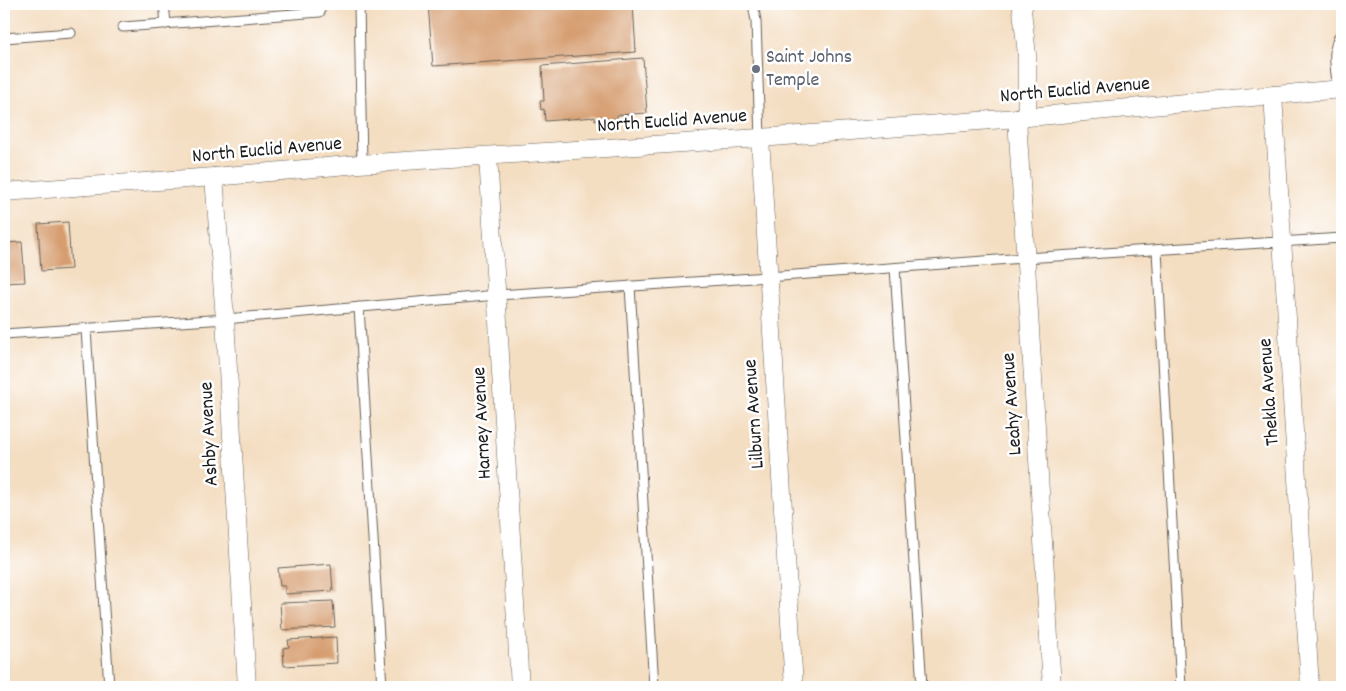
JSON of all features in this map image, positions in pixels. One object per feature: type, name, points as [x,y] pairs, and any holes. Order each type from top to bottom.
[{"type":"street","name":"Leahy Avenue","points":[[1024,4],[1022,10],[1027,55],[1022,118],[1025,258],[1052,687]]},
{"type":"street","name":"North Euclid Avenue","points":[[4,192],[362,164],[760,138],[1022,118],[1340,89]]},
{"type":"street","name":"Thekla Avenue","points":[[1273,95],[1310,687]]},
{"type":"street","name":"Lilburn Avenue","points":[[760,138],[794,687]]},
{"type":"street","name":"Harney Avenue","points":[[488,156],[520,687]]},
{"type":"street","name":"Ashby Avenue","points":[[214,177],[225,319],[247,687]]},
{"type":"lane","points":[[164,4],[166,24]]},
{"type":"lane","points":[[359,4],[362,164]]},
{"type":"lane","points":[[753,4],[756,21],[760,138]]},
{"type":"lane","points":[[123,27],[320,12]]},
{"type":"lane","points":[[1340,89],[1335,51],[1336,40],[1342,32]]},
{"type":"lane","points":[[4,38],[71,33]]},
{"type":"lane","points":[[4,334],[225,319],[497,295],[1342,238]]},
{"type":"lane","points":[[1157,250],[1182,687]]},
{"type":"lane","points":[[895,268],[922,687]]},
{"type":"lane","points":[[630,286],[654,687]]},
{"type":"lane","points":[[358,308],[382,687]]},
{"type":"lane","points":[[86,329],[109,687]]},
{"type":"building","points":[[428,4],[633,4],[636,52],[433,66]]},
{"type":"building","points":[[643,58],[647,113],[617,115],[617,119],[595,120],[595,117],[545,121],[544,109],[541,110],[540,101],[544,101],[542,66]]},
{"type":"building","points":[[68,222],[71,269],[41,271],[38,224]]},
{"type":"building","points":[[22,242],[25,282],[4,283],[4,243]]},
{"type":"building","points":[[331,564],[333,591],[285,594],[285,586],[280,586],[278,568]]},
{"type":"building","points":[[333,601],[335,627],[282,630],[280,603]]},
{"type":"building","points":[[336,637],[337,663],[284,666],[283,648],[289,647],[288,640]]},
{"type":"place","name":"Saint Johns Temple","points":[[756,69]]}]
